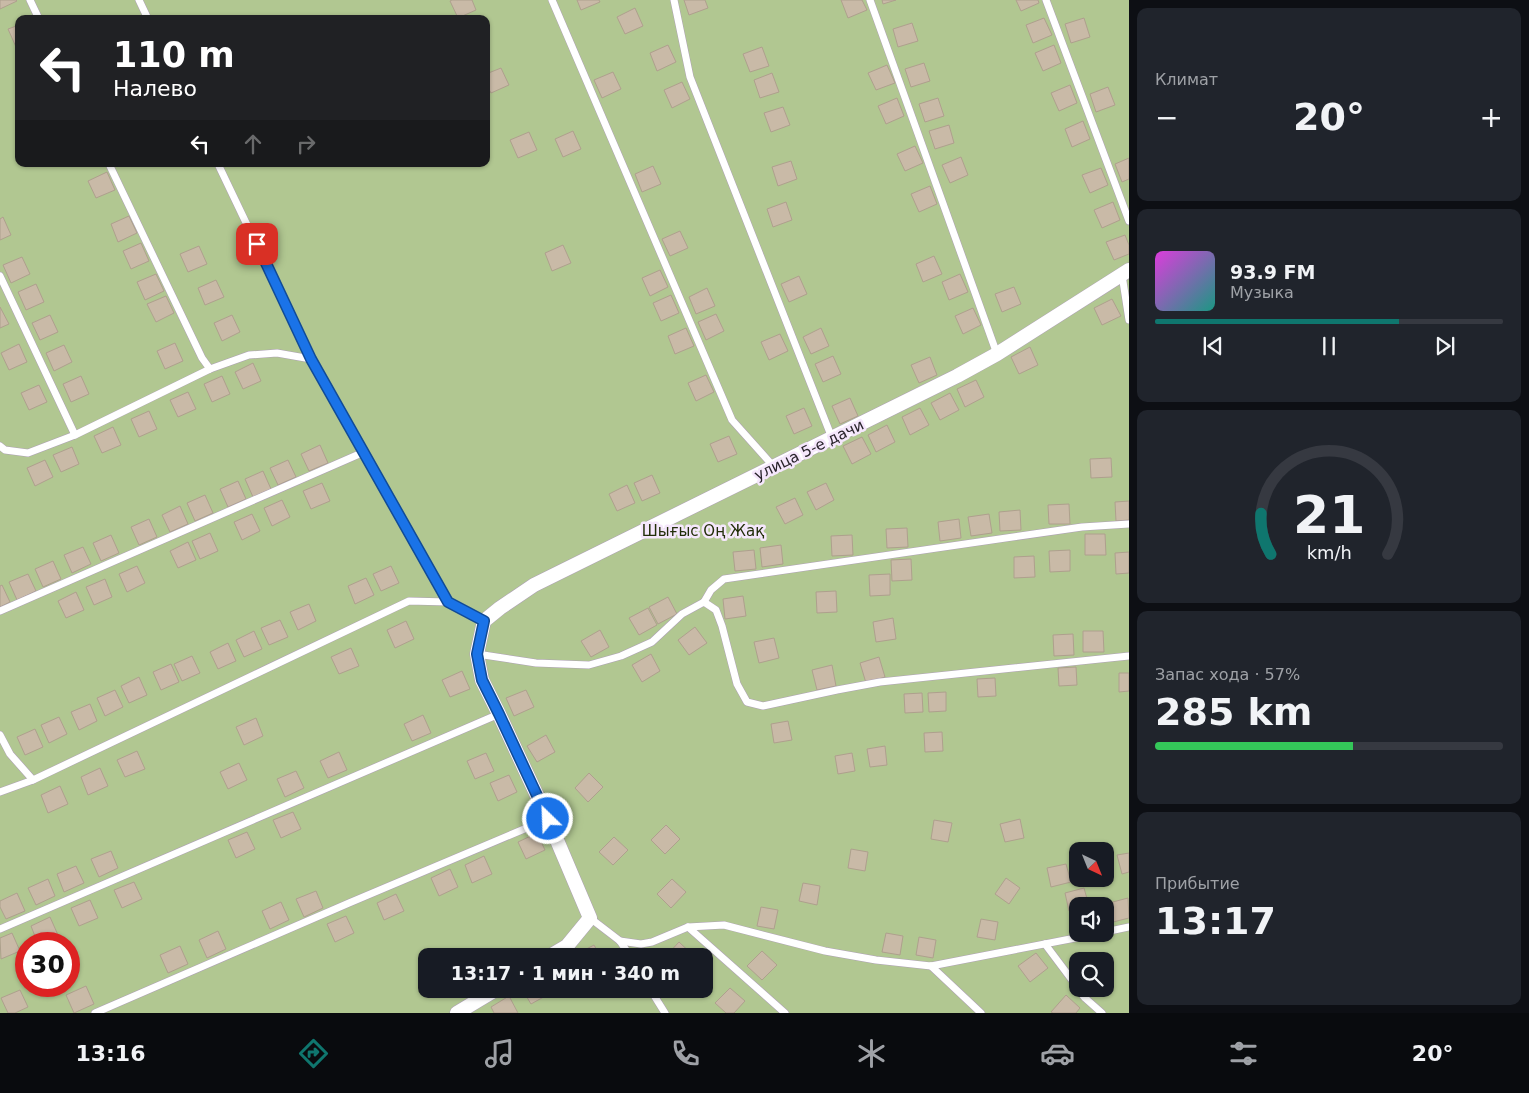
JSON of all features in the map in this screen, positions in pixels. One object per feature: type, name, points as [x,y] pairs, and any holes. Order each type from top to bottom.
[{"type":"street","name":"улица 5-е дачи","points":[[484,621],[534,585],[774,467],[997,354],[1125,272]]},
{"type":"street","points":[[484,621],[477,654],[482,680],[548,819],[590,918],[564,948]]},
{"type":"street","points":[[457,1013],[482,998]]},
{"type":"lane","points":[[30,0],[37,15]]},
{"type":"lane","points":[[139,0],[146,15]]},
{"type":"lane","points":[[552,0],[732,420],[774,467]]},
{"type":"lane","points":[[674,0],[690,77],[832,438]]},
{"type":"lane","points":[[870,0],[997,354]]},
{"type":"lane","points":[[1046,0],[1129,221]]},
{"type":"lane","points":[[110,167],[202,358],[210,369]]},
{"type":"lane","points":[[219,167],[311,359],[448,602]]},
{"type":"lane","points":[[1125,272],[1129,320]]},
{"type":"lane","points":[[0,276],[75,435]]},
{"type":"lane","points":[[0,446],[5,450],[28,454],[75,435],[210,369],[249,355],[277,353],[311,359]]},
{"type":"lane","points":[[0,611],[364,452]]},
{"type":"lane","points":[[477,654],[536,663],[589,665],[621,656],[652,642],[682,614],[704,602],[711,590],[724,579],[1082,527],[1129,524]]},
{"type":"lane","points":[[0,792],[33,780],[409,601],[448,602],[484,621]]},
{"type":"lane","points":[[704,602],[716,610],[722,626],[736,684],[747,702],[763,706],[880,682],[1129,656]]},
{"type":"lane","points":[[0,929],[499,714]]},
{"type":"lane","points":[[0,735],[10,754],[33,780]]},
{"type":"lane","points":[[95,1013],[349,902],[548,819]]},
{"type":"lane","points":[[590,918],[620,941],[625,948]]},
{"type":"lane","points":[[620,941],[641,944],[652,942],[688,927],[724,925],[825,951],[876,960],[931,966],[1069,939]]},
{"type":"lane","points":[[688,927],[785,1013]]},
{"type":"lane","points":[[1114,930],[1129,928]]},
{"type":"lane","points":[[1046,944],[1069,976]]},
{"type":"lane","points":[[931,966],[982,1013]]},
{"type":"lane","points":[[1084,997],[1102,1013]]},
{"type":"lane","points":[[656,998],[665,1013]]},
{"type":"green space","name":"Шығыс Оң Жақ","points":[[0,0],[1129,0],[1129,1013],[0,1013]]},
{"type":"building","points":[[0,0],[16,0],[17,1],[0,9]]},
{"type":"building","points":[[472,0],[476,10],[465,15],[457,15],[450,1]]},
{"type":"building","points":[[577,0],[599,0],[600,2],[581,10]]},
{"type":"building","points":[[684,0],[705,0],[708,8],[689,15]]},
{"type":"building","points":[[841,0],[862,0],[867,10],[848,18]]},
{"type":"building","points":[[882,0],[896,0],[883,4]]},
{"type":"building","points":[[1016,0],[1038,0],[1039,3],[1021,11]]},
{"type":"building","points":[[635,8],[643,26],[625,34],[617,17]]},
{"type":"building","points":[[1044,18],[1052,35],[1033,43],[1026,25]]},
{"type":"building","points":[[1084,18],[1090,37],[1071,43],[1065,24]]},
{"type":"building","points":[[912,23],[918,41],[898,47],[893,29]]},
{"type":"building","points":[[15,26],[15,45],[8,29]]},
{"type":"building","points":[[668,45],[676,62],[657,71],[650,53]]},
{"type":"building","points":[[1054,45],[1061,63],[1043,71],[1035,53]]},
{"type":"building","points":[[762,47],[769,66],[750,72],[743,54]]},
{"type":"building","points":[[924,63],[930,81],[911,87],[905,69]]},
{"type":"building","points":[[887,65],[895,83],[876,90],[868,73]]},
{"type":"building","points":[[501,68],[509,85],[491,93],[490,72]]},
{"type":"building","points":[[613,72],[621,89],[602,98],[594,80]]},
{"type":"building","points":[[772,73],[779,92],[760,98],[754,80]]},
{"type":"building","points":[[682,82],[690,99],[672,108],[664,90]]},
{"type":"building","points":[[1070,85],[1077,103],[1059,111],[1051,93]]},
{"type":"building","points":[[1108,87],[1115,105],[1096,112],[1090,94]]},
{"type":"building","points":[[897,98],[904,116],[886,124],[878,106]]},
{"type":"building","points":[[938,98],[944,116],[925,122],[919,104]]},
{"type":"building","points":[[783,107],[790,125],[771,132],[764,113]]},
{"type":"building","points":[[1083,121],[1090,139],[1072,147],[1065,129]]},
{"type":"building","points":[[949,125],[954,143],[935,149],[929,131]]},
{"type":"building","points":[[573,131],[581,149],[563,157],[555,139]]},
{"type":"building","points":[[529,132],[537,150],[518,158],[510,140]]},
{"type":"building","points":[[915,146],[923,163],[905,171],[897,154]]},
{"type":"building","points":[[961,157],[968,175],[950,183],[942,165]]},
{"type":"building","points":[[1129,158],[1129,179],[1122,182],[1115,164]]},
{"type":"building","points":[[791,161],[797,179],[778,186],[772,167]]},
{"type":"building","points":[[653,166],[661,184],[642,192],[635,174]]},
{"type":"building","points":[[1101,168],[1108,185],[1090,193],[1082,175]]},
{"type":"building","points":[[107,172],[115,190],[96,198],[88,181]]},
{"type":"building","points":[[930,186],[937,204],[919,212],[911,194]]},
{"type":"building","points":[[786,202],[792,220],[773,227],[767,209]]},
{"type":"building","points":[[1113,202],[1120,220],[1102,228],[1094,210]]},
{"type":"building","points":[[129,216],[137,233],[118,242],[111,224]]},
{"type":"building","points":[[3,217],[11,235],[0,240],[0,219]]},
{"type":"building","points":[[680,231],[688,248],[670,256],[662,239]]},
{"type":"building","points":[[1125,235],[1129,245],[1129,254],[1114,260],[1106,242]]},
{"type":"building","points":[[141,243],[149,261],[131,269],[123,251]]},
{"type":"building","points":[[563,245],[571,263],[552,271],[545,253]]},
{"type":"building","points":[[199,246],[207,264],[188,272],[180,254]]},
{"type":"building","points":[[934,256],[942,274],[923,282],[916,264]]},
{"type":"building","points":[[22,257],[30,274],[11,283],[3,265]]},
{"type":"building","points":[[660,270],[668,287],[650,296],[642,278]]},
{"type":"building","points":[[156,274],[164,291],[145,300],[137,282]]},
{"type":"building","points":[[960,274],[968,292],[949,300],[942,282]]},
{"type":"building","points":[[799,276],[807,294],[789,302],[781,284]]},
{"type":"building","points":[[216,280],[224,297],[205,305],[198,288]]},
{"type":"building","points":[[36,284],[44,302],[26,310],[18,292]]},
{"type":"building","points":[[1014,287],[1021,304],[1002,312],[995,294]]},
{"type":"building","points":[[707,288],[715,306],[696,314],[689,297]]},
{"type":"building","points":[[671,295],[679,313],[661,321],[653,303]]},
{"type":"building","points":[[166,296],[174,313],[156,322],[147,304]]},
{"type":"building","points":[[1112,299],[1121,316],[1102,325],[1094,308]]},
{"type":"building","points":[[0,307],[9,324],[0,328]]},
{"type":"building","points":[[973,308],[981,325],[963,334],[955,316]]},
{"type":"building","points":[[716,314],[724,331],[706,340],[698,322]]},
{"type":"building","points":[[50,315],[58,332],[40,340],[32,323]]},
{"type":"building","points":[[232,315],[240,332],[222,341],[214,323]]},
{"type":"building","points":[[686,328],[694,346],[675,354],[668,336]]},
{"type":"building","points":[[821,328],[829,346],[811,354],[803,337]]},
{"type":"building","points":[[780,334],[788,351],[769,360],[761,342]]},
{"type":"building","points":[[175,343],[183,361],[165,369],[157,351]]},
{"type":"building","points":[[19,344],[27,362],[9,370],[1,353]]},
{"type":"building","points":[[64,345],[72,362],[54,371],[46,353]]},
{"type":"building","points":[[1030,347],[1038,365],[1019,374],[1011,357]]},
{"type":"building","points":[[833,356],[841,374],[823,382],[815,364]]},
{"type":"building","points":[[930,357],[937,375],[919,383],[911,365]]},
{"type":"building","points":[[253,363],[261,381],[243,389],[235,372]]},
{"type":"building","points":[[706,375],[714,392],[696,401],[688,383]]},
{"type":"building","points":[[81,376],[89,394],[71,402],[63,384]]},
{"type":"building","points":[[222,376],[230,394],[212,402],[204,384]]},
{"type":"building","points":[[976,380],[984,397],[965,407],[957,389]]},
{"type":"building","points":[[39,385],[47,402],[29,410],[21,393]]},
{"type":"building","points":[[188,392],[196,409],[178,417],[170,400]]},
{"type":"building","points":[[950,393],[959,410],[940,420],[931,403]]},
{"type":"building","points":[[850,398],[858,416],[840,424],[832,406]]},
{"type":"building","points":[[804,408],[812,426],[794,434],[786,416]]},
{"type":"building","points":[[920,408],[929,425],[910,435],[902,417]]},
{"type":"building","points":[[149,411],[157,429],[139,437],[131,419]]},
{"type":"building","points":[[887,425],[895,442],[876,452],[868,435]]},
{"type":"building","points":[[113,427],[121,445],[102,453],[94,436]]},
{"type":"building","points":[[729,436],[737,454],[718,462],[710,444]]},
{"type":"building","points":[[862,437],[871,454],[852,464],[843,446]]},
{"type":"building","points":[[320,445],[328,463],[309,471],[301,454]]},
{"type":"building","points":[[72,447],[79,464],[61,472],[53,455]]},
{"type":"building","points":[[1111,458],[1112,477],[1091,478],[1090,459]]},
{"type":"building","points":[[45,460],[53,477],[35,486],[27,468]]},
{"type":"building","points":[[288,460],[296,477],[278,485],[270,468]]},
{"type":"building","points":[[263,471],[271,489],[253,497],[245,479]]},
{"type":"building","points":[[652,475],[660,493],[642,501],[634,483]]},
{"type":"building","points":[[238,481],[246,499],[228,507],[220,489]]},
{"type":"building","points":[[322,483],[330,501],[311,509],[303,491]]},
{"type":"building","points":[[826,483],[834,500],[816,510],[807,492]]},
{"type":"building","points":[[627,485],[635,503],[617,511],[609,494]]},
{"type":"building","points":[[205,495],[213,513],[195,521],[187,503]]},
{"type":"building","points":[[795,498],[803,515],[785,524],[776,507]]},
{"type":"building","points":[[282,500],[290,517],[272,526],[264,508]]},
{"type":"building","points":[[1129,501],[1129,520],[1116,521],[1115,502]]},
{"type":"building","points":[[1069,504],[1070,524],[1049,524],[1048,505]]},
{"type":"building","points":[[180,506],[188,524],[170,532],[162,515]]},
{"type":"building","points":[[1020,510],[1021,530],[1000,531],[999,512]]},
{"type":"building","points":[[252,514],[260,531],[242,540],[234,522]]},
{"type":"building","points":[[989,514],[992,533],[971,536],[968,517]]},
{"type":"building","points":[[149,519],[157,537],[139,545],[131,527]]},
{"type":"building","points":[[959,519],[961,538],[940,541],[938,522]]},
{"type":"building","points":[[907,528],[908,547],[887,548],[886,529]]},
{"type":"building","points":[[210,533],[218,551],[200,559],[192,541]]},
{"type":"building","points":[[1085,534],[1105,534],[1106,555],[1085,555]]},
{"type":"building","points":[[111,535],[119,553],[101,561],[93,543]]},
{"type":"building","points":[[852,535],[853,555],[832,556],[831,536]]},
{"type":"building","points":[[188,542],[196,560],[178,568],[170,551]]},
{"type":"building","points":[[781,545],[783,564],[762,567],[760,548]]},
{"type":"building","points":[[83,547],[91,564],[72,573],[64,555]]},
{"type":"building","points":[[754,550],[756,569],[735,571],[733,552]]},
{"type":"building","points":[[1070,550],[1070,571],[1050,572],[1049,551]]},
{"type":"building","points":[[1129,552],[1129,573],[1116,574],[1115,553]]},
{"type":"building","points":[[1034,556],[1035,577],[1014,578],[1014,557]]},
{"type":"building","points":[[911,559],[912,580],[892,581],[891,560]]},
{"type":"building","points":[[53,561],[61,579],[43,587],[35,569]]},
{"type":"building","points":[[137,566],[145,583],[127,592],[119,574]]},
{"type":"building","points":[[391,566],[399,583],[381,591],[373,574]]},
{"type":"building","points":[[28,574],[36,591],[17,600],[9,582]]},
{"type":"building","points":[[890,574],[890,595],[870,596],[869,575]]},
{"type":"building","points":[[366,578],[374,595],[355,604],[348,586]]},
{"type":"building","points":[[105,579],[112,597],[94,605],[86,587]]},
{"type":"building","points":[[2,585],[10,602],[0,607],[0,586]]},
{"type":"building","points":[[836,591],[837,612],[817,613],[816,592]]},
{"type":"building","points":[[76,592],[84,610],[66,618],[58,601]]},
{"type":"building","points":[[743,596],[746,616],[725,619],[723,599]]},
{"type":"building","points":[[668,597],[677,614],[658,624],[649,607]]},
{"type":"building","points":[[309,604],[316,621],[298,630],[290,612]]},
{"type":"building","points":[[648,608],[657,625],[639,635],[629,618]]},
{"type":"building","points":[[893,618],[896,639],[876,642],[873,622]]},
{"type":"building","points":[[280,620],[288,637],[269,645],[261,628]]},
{"type":"building","points":[[406,621],[414,639],[395,648],[387,630]]},
{"type":"building","points":[[695,627],[707,643],[689,655],[678,640]]},
{"type":"building","points":[[600,630],[609,647],[591,657],[581,641]]},
{"type":"building","points":[[254,631],[262,649],[244,657],[236,640]]},
{"type":"building","points":[[1083,631],[1103,631],[1104,652],[1083,652]]},
{"type":"building","points":[[1073,634],[1074,655],[1054,656],[1053,635]]},
{"type":"building","points":[[774,638],[779,658],[759,663],[754,642]]},
{"type":"building","points":[[228,643],[236,661],[218,669],[210,652]]},
{"type":"building","points":[[351,648],[359,666],[339,674],[331,657]]},
{"type":"building","points":[[651,654],[660,671],[642,682],[632,665]]},
{"type":"building","points":[[192,656],[200,673],[182,681],[174,664]]},
{"type":"building","points":[[879,657],[885,677],[866,683],[860,663]]},
{"type":"building","points":[[171,664],[179,682],[161,690],[153,672]]},
{"type":"building","points":[[832,665],[836,686],[817,690],[812,670]]},
{"type":"building","points":[[1076,667],[1077,685],[1059,686],[1058,668]]},
{"type":"building","points":[[462,671],[470,689],[450,697],[442,680]]},
{"type":"building","points":[[1119,673],[1129,673],[1129,691],[1119,692]]},
{"type":"building","points":[[139,677],[147,695],[129,703],[121,686]]},
{"type":"building","points":[[995,678],[996,696],[978,697],[977,679]]},
{"type":"building","points":[[115,690],[123,707],[105,716],[97,698]]},
{"type":"building","points":[[526,690],[534,707],[514,716],[506,698]]},
{"type":"building","points":[[946,692],[946,711],[929,712],[928,693]]},
{"type":"building","points":[[922,693],[923,712],[905,713],[904,694]]},
{"type":"building","points":[[90,704],[97,721],[79,730],[71,712]]},
{"type":"building","points":[[423,715],[431,733],[412,741],[404,724]]},
{"type":"building","points":[[59,717],[67,734],[49,743],[41,725]]},
{"type":"building","points":[[256,718],[263,736],[244,745],[236,727]]},
{"type":"building","points":[[788,721],[792,740],[774,743],[771,724]]},
{"type":"building","points":[[35,729],[43,747],[25,755],[17,737]]},
{"type":"building","points":[[942,732],[943,751],[925,752],[924,733]]},
{"type":"building","points":[[546,735],[555,752],[537,762],[527,746]]},
{"type":"building","points":[[885,746],[887,765],[870,767],[867,749]]},
{"type":"building","points":[[137,751],[145,769],[125,777],[117,760]]},
{"type":"building","points":[[339,752],[347,770],[328,778],[320,761]]},
{"type":"building","points":[[486,753],[494,771],[475,779],[467,761]]},
{"type":"building","points":[[852,753],[855,771],[838,774],[835,756]]},
{"type":"building","points":[[239,763],[247,780],[228,789],[220,772]]},
{"type":"building","points":[[100,768],[108,786],[88,795],[81,777]]},
{"type":"building","points":[[296,771],[304,788],[285,797],[277,779]]},
{"type":"building","points":[[589,773],[603,787],[588,802],[575,788]]},
{"type":"building","points":[[509,775],[517,792],[498,801],[490,783]]},
{"type":"building","points":[[60,786],[68,804],[48,813],[41,795]]},
{"type":"building","points":[[293,812],[301,829],[281,838],[273,820]]},
{"type":"building","points":[[1020,819],[1024,838],[1005,842],[1000,824]]},
{"type":"building","points":[[934,820],[952,823],[948,842],[931,839]]},
{"type":"building","points":[[666,825],[680,839],[665,854],[651,840]]},
{"type":"building","points":[[247,832],[255,849],[236,858],[228,840]]},
{"type":"building","points":[[537,833],[545,850],[526,859],[518,842]]},
{"type":"building","points":[[614,837],[628,850],[613,865],[599,852]]},
{"type":"building","points":[[851,849],[868,852],[865,871],[848,868]]},
{"type":"building","points":[[111,851],[118,868],[99,877],[91,859]]},
{"type":"building","points":[[1129,853],[1129,872],[1122,874],[1117,855]]},
{"type":"building","points":[[484,856],[492,874],[472,883],[465,865]]},
{"type":"building","points":[[1066,864],[1069,882],[1051,887],[1047,868]]},
{"type":"building","points":[[76,866],[84,883],[64,892],[57,874]]},
{"type":"building","points":[[450,869],[458,887],[439,896],[431,878]]},
{"type":"building","points":[[1006,878],[1020,888],[1009,904],[995,894]]},
{"type":"building","points":[[48,879],[55,896],[36,905],[28,888]]},
{"type":"building","points":[[672,879],[686,892],[671,908],[657,894]]},
{"type":"building","points":[[134,882],[142,899],[122,908],[114,890]]},
{"type":"building","points":[[803,883],[820,886],[817,905],[799,901]]},
{"type":"building","points":[[1084,888],[1086,897],[1069,897],[1069,911],[1065,893]]},
{"type":"building","points":[[316,891],[323,908],[304,917],[296,899]]},
{"type":"building","points":[[17,893],[25,911],[6,919],[0,907],[0,901]]},
{"type":"building","points":[[396,894],[404,911],[384,920],[377,903]]},
{"type":"building","points":[[1128,898],[1129,918],[1114,922],[1114,902]]},
{"type":"building","points":[[90,900],[98,918],[79,926],[71,908]]},
{"type":"building","points":[[281,902],[289,920],[270,929],[262,911]]},
{"type":"building","points":[[761,907],[778,910],[774,929],[757,926]]},
{"type":"building","points":[[346,916],[354,933],[335,942],[327,924]]},
{"type":"building","points":[[50,917],[57,932],[33,932],[31,926]]},
{"type":"building","points":[[981,919],[998,922],[995,940],[977,937]]},
{"type":"building","points":[[218,931],[226,949],[207,958],[199,940]]},
{"type":"building","points":[[12,933],[15,940],[15,953],[1,959],[0,938]]},
{"type":"building","points":[[886,933],[903,936],[900,955],[882,952]]},
{"type":"building","points":[[919,937],[936,940],[933,958],[916,955]]},
{"type":"building","points":[[679,942],[685,948],[673,948]]},
{"type":"building","points":[[180,946],[188,964],[168,973],[160,955]]},
{"type":"building","points":[[762,951],[777,965],[762,980],[747,966]]},
{"type":"building","points":[[1036,953],[1048,968],[1030,982],[1018,966]]},
{"type":"building","points":[[86,986],[94,1004],[74,1013],[67,997],[80,997],[80,989]]},
{"type":"building","points":[[730,988],[745,1001],[734,1013],[726,1013],[715,1003]]},
{"type":"building","points":[[15,992],[15,997],[23,997],[28,1007],[15,1013],[8,1013],[1,998]]},
{"type":"building","points":[[1066,995],[1080,1008],[1076,1013],[1051,1012]]},
{"type":"building","points":[[506,998],[510,998],[518,1013],[494,1013],[491,1007]]},
{"type":"building","points":[[527,998],[542,998],[531,1004]]},
{"type":"route","points":[[257,244],[311,359],[448,602],[484,621],[477,654],[482,680],[548,819]]}]
